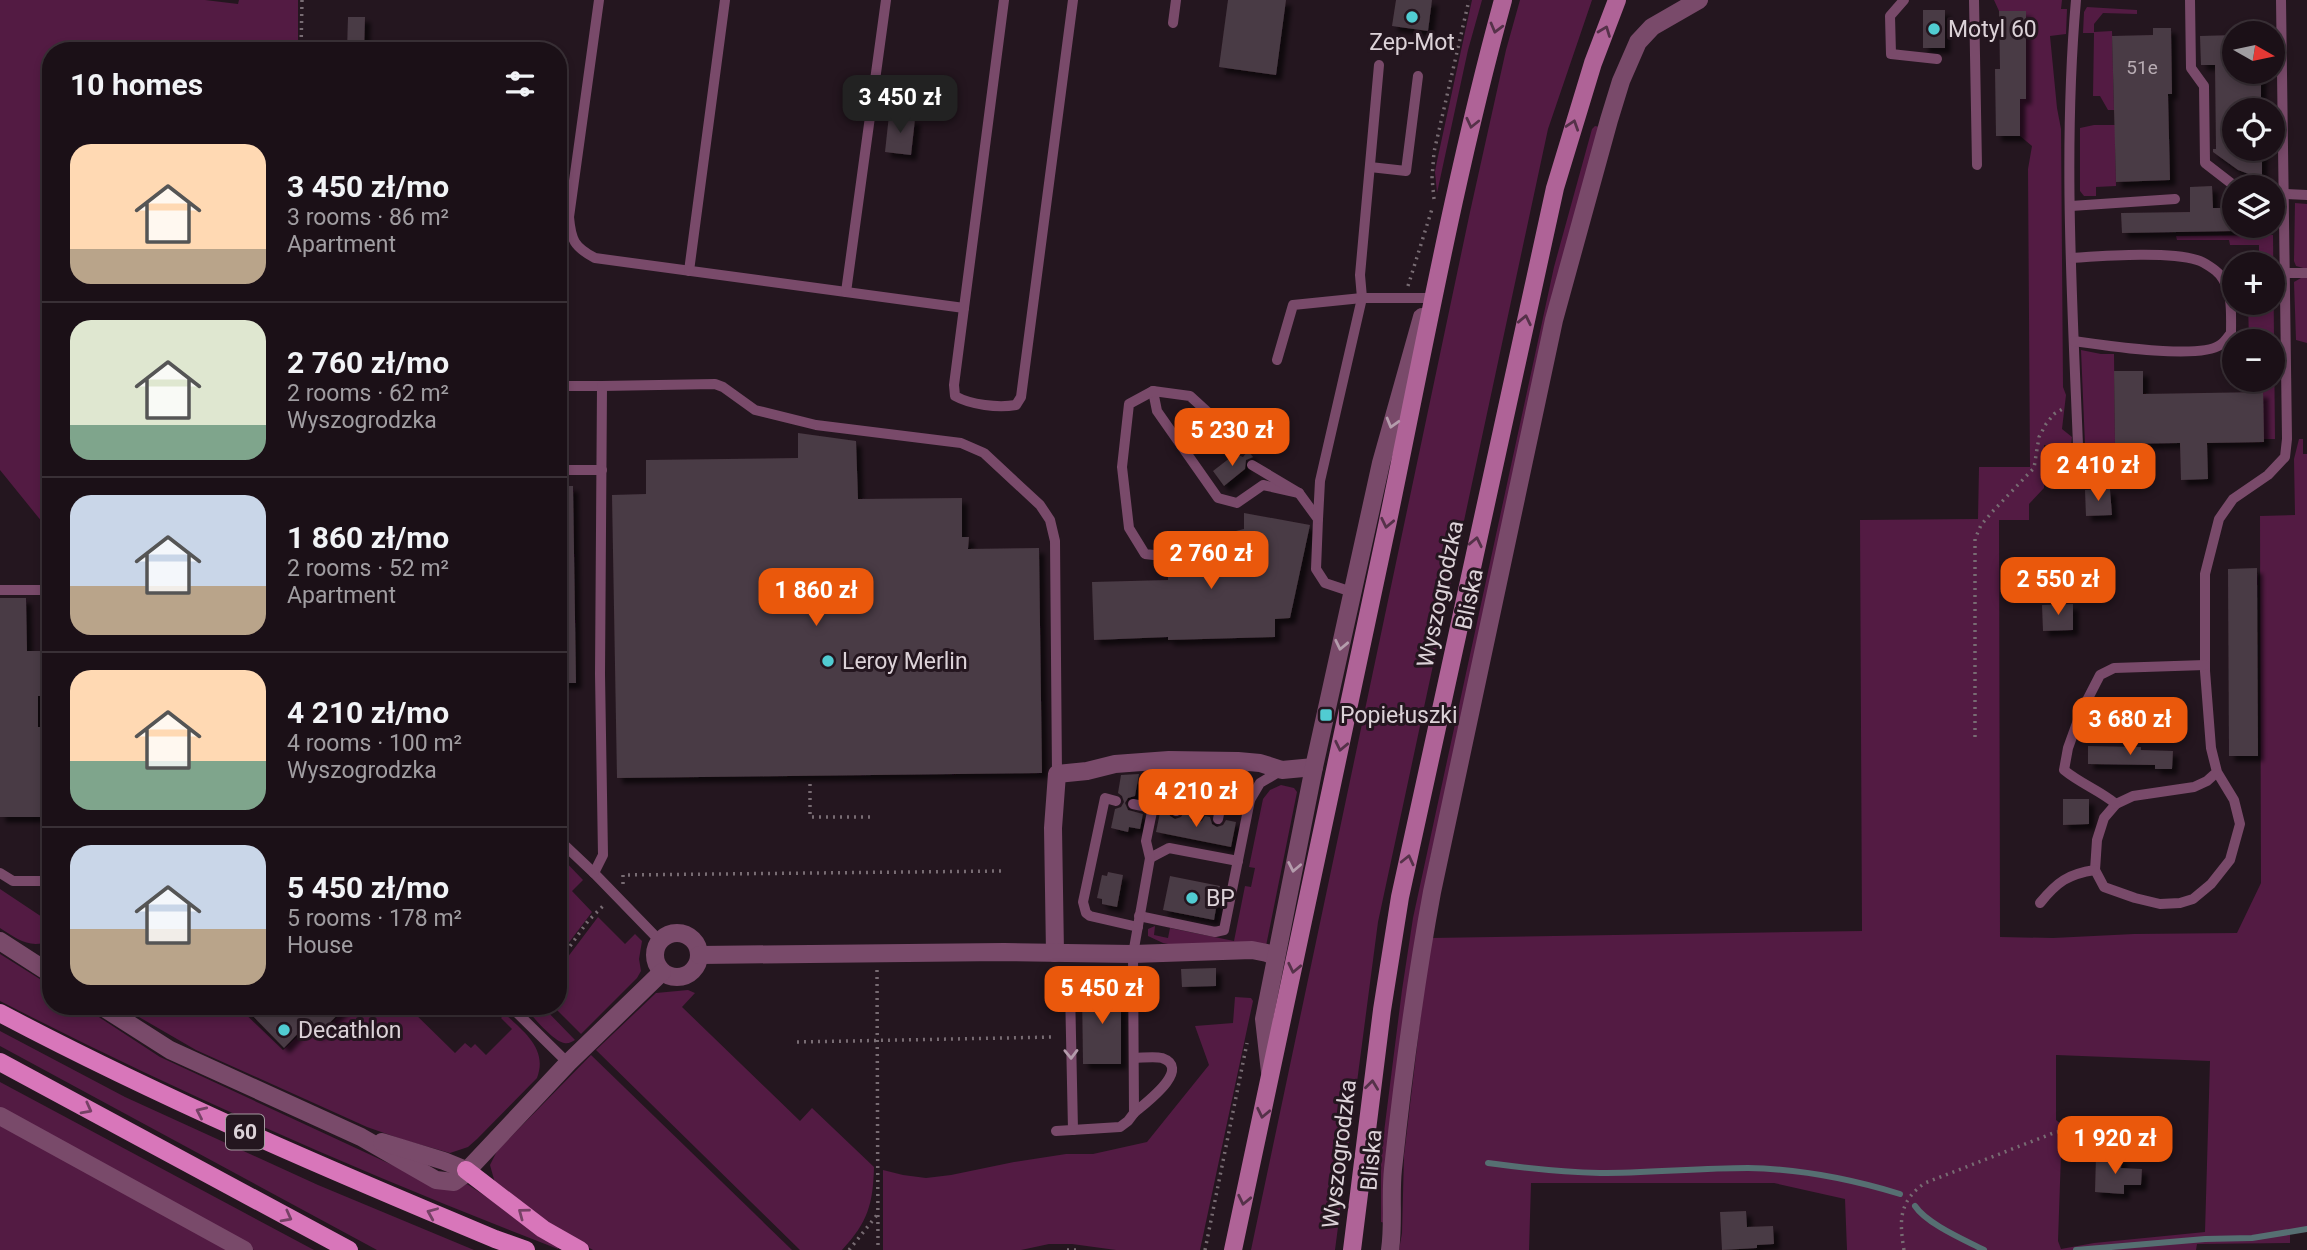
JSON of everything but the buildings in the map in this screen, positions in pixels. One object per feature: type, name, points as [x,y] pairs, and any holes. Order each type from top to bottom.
[{"type":"main road","points":[[1233,1250],[1451,216],[1503,0]]},
{"type":"main road","name":"Wyszogrodzka","points":[[1352,1250],[1382,1010],[1400,897],[1549,212],[1590,74],[1617,0]]},
{"type":"main road","name":"60","points":[[0,1013],[96,1064],[304,1159],[526,1250]]},
{"type":"main road","name":"60","points":[[0,1062],[349,1250]]},
{"type":"main road","points":[[466,1170],[543,1228],[580,1250]]},
{"type":"street","name":"Bliska","points":[[1390,1250],[1392,1173],[1425,931],[1554,320],[1605,133],[1632,53],[1652,27],[1699,0]]},
{"type":"street","points":[[1270,1076],[1264,1019],[1314,767],[1381,463],[1451,216]]},
{"type":"street","points":[[1055,953],[1053,828],[1057,774],[1087,771],[1115,764],[1169,760],[1238,761],[1260,763],[1282,770],[1314,767]]},
{"type":"street","points":[[671,933],[685,934],[695,942],[699,955],[696,967],[686,976],[673,977],[658,967],[654,953],[660,941],[671,933]]},
{"type":"street","points":[[0,941],[42,966]]},
{"type":"street","points":[[699,955],[1133,954],[1252,950],[1276,957]]},
{"type":"street","points":[[115,1015],[198,1063],[361,1137],[436,1180],[454,1182],[568,1063],[662,972]]},
{"type":"street","points":[[0,1116],[244,1250]]},
{"type":"lane","points":[[599,0],[569,217],[570,236],[580,250],[595,258],[964,307]]},
{"type":"lane","points":[[689,271],[724,0]]},
{"type":"lane","points":[[846,292],[886,0]]},
{"type":"lane","points":[[1004,0],[954,385],[956,396],[963,401],[1006,407],[1016,405],[1021,397],[1073,0]]},
{"type":"lane","points":[[1173,23],[1176,0]]},
{"type":"lane","points":[[1904,0],[1890,16],[1891,54],[1937,59]]},
{"type":"lane","points":[[1975,0],[1977,165]]},
{"type":"lane","points":[[2077,0],[2071,86],[2071,258],[2078,445]]},
{"type":"lane","points":[[2190,0],[2191,68],[2204,86],[2205,163],[2222,176]]},
{"type":"lane","points":[[2281,0],[2284,175]]},
{"type":"lane","points":[[1352,592],[1325,583],[1316,569],[1318,519],[1320,481],[1362,298],[1360,275],[1379,65]]},
{"type":"lane","points":[[1370,167],[1406,171],[1418,76]]},
{"type":"lane","points":[[2285,194],[2307,195]]},
{"type":"lane","points":[[2071,206],[2175,199]]},
{"type":"lane","points":[[2071,258],[2162,256],[2199,260],[2219,273],[2228,288],[2231,333],[2220,346],[2201,351],[2157,350],[2074,341]]},
{"type":"lane","points":[[2217,772],[2207,781],[2193,787],[2133,796],[2116,804],[2104,818],[2097,840],[2095,870],[2104,887],[2160,904],[2180,903],[2193,899],[2211,884],[2230,860],[2240,824],[2234,800],[2217,772],[2211,748],[2205,665],[2205,575],[2219,519],[2233,499],[2268,475],[2285,457],[2285,273],[2307,274]]},
{"type":"lane","points":[[1277,360],[1293,304],[1362,298],[1427,298]]},
{"type":"lane","points":[[567,386],[715,384],[755,410],[816,425],[961,443],[984,453],[1040,505],[1050,520],[1055,541],[1057,774]]},
{"type":"lane","points":[[594,873],[603,855],[600,674],[603,386]]},
{"type":"lane","points":[[1153,391],[1157,411],[1218,498],[1237,503],[1263,485],[1299,493]]},
{"type":"lane","points":[[1180,558],[1145,554],[1129,528],[1122,467],[1129,404],[1153,391],[1190,396],[1226,428],[1241,449]]},
{"type":"lane","points":[[1252,465],[1299,493],[1318,519]]},
{"type":"lane","points":[[567,470],[601,470]]},
{"type":"lane","points":[[0,590],[42,590]]},
{"type":"lane","points":[[2116,804],[2064,770],[2068,748],[2081,712],[2100,675],[2114,668],[2205,665]]},
{"type":"lane","points":[[1134,1112],[1133,954],[1150,858],[1146,841],[1152,808],[1168,784],[1169,760]]},
{"type":"lane","points":[[1116,801],[1105,798],[1083,902],[1086,913],[1090,916],[1215,932],[1224,930],[1250,800],[1260,783],[1282,770]]},
{"type":"lane","points":[[1168,784],[1250,800]]},
{"type":"lane","points":[[1176,811],[1181,786]]},
{"type":"lane","points":[[1197,815],[1202,790]]},
{"type":"lane","points":[[1218,819],[1223,794]]},
{"type":"lane","points":[[1133,804],[1152,808]]},
{"type":"lane","points":[[1169,848],[1171,835]]},
{"type":"lane","points":[[1190,852],[1192,839]]},
{"type":"lane","points":[[1210,856],[1213,844]]},
{"type":"lane","points":[[567,848],[660,941]]},
{"type":"lane","points":[[1150,858],[1169,848],[1238,861]]},
{"type":"lane","points":[[2040,903],[2053,887],[2066,878],[2095,870]]},
{"type":"lane","points":[[0,873],[13,881],[42,881]]},
{"type":"lane","points":[[1073,1130],[1072,978],[1085,971],[1124,971],[1133,978]]},
{"type":"lane","points":[[519,1015],[568,1063]]},
{"type":"lane","points":[[1056,1131],[1120,1127],[1170,1080],[1172,1070],[1169,1062],[1161,1058],[1134,1058]]},
{"type":"path","points":[[301,42],[302,0]]},
{"type":"path","points":[[1975,737],[1975,539],[1981,525],[2034,468],[2039,437],[2046,424],[2061,409],[2077,407]]},
{"type":"path","points":[[810,784],[810,817],[874,817]]},
{"type":"path","points":[[567,951],[589,921],[623,886],[623,874],[1003,871]]},
{"type":"path","points":[[877,954],[878,1250]]},
{"type":"path","points":[[797,1042],[1055,1037]]},
{"type":"path","points":[[1904,1250],[1901,1228],[1904,1205],[1908,1197],[1925,1183],[2056,1132],[2105,1127]]},
{"type":"path","points":[[849,1250],[878,1213]]},
{"type":"path","points":[[1067,1250],[1080,1250]]},
{"type":"shaded area","points":[[0,0],[205,0],[238,4],[239,0],[298,0],[298,42],[42,42],[42,522],[0,470]]},
{"type":"shaded area","points":[[1472,0],[1482,0],[1468,50],[1437,193],[1435,172]]},
{"type":"shaded area","points":[[1520,0],[1592,0],[1548,129],[1378,922],[1335,1250],[1251,1250],[1470,212],[1506,50]]},
{"type":"shaded area","points":[[1994,0],[2062,0],[2061,9],[2067,9],[2066,34],[2050,36],[2061,129],[2063,387],[2066,395],[2062,429],[2072,437],[2071,445],[2044,445],[2044,488],[2029,504],[2029,520],[1999,520],[2000,937],[2237,933],[2261,883],[2260,516],[2295,515],[2294,459],[2299,439],[2303,439],[2303,454],[2307,454],[2307,1231],[2290,1231],[2290,1243],[2197,1244],[2196,1250],[1847,1250],[1845,1199],[1774,1183],[1531,1183],[1529,1250],[1399,1250],[1402,1233],[1404,1155],[1430,938],[1862,931],[1860,520],[1978,519],[1979,467],[2030,467],[2028,169],[2032,146],[2020,136],[2020,99],[2026,98],[2026,11],[1999,11]],"holes":[[[2056,1055],[2210,1061],[2205,1232],[2061,1249],[2058,1241],[2062,1125],[2056,1120]]]},
{"type":"shaded area","points":[[2087,7],[2137,10],[2137,14],[2103,13],[2094,24],[2094,32],[2112,31],[2114,110],[2108,110],[2100,96],[2093,96],[2094,33],[2083,33],[2084,12]]},
{"type":"shaded area","points":[[2115,125],[2116,186],[2096,187],[2096,196],[2084,196],[2080,191],[2080,128]]},
{"type":"shaded area","points":[[1595,126],[1600,127],[1429,864],[1385,1223],[1381,1222],[1381,1156],[1413,918],[1554,267]]},
{"type":"shaded area","points":[[2295,203],[2307,204],[2307,269],[2296,266],[2294,261]]},
{"type":"shaded area","points":[[2176,236],[2273,238],[2273,252],[2259,252],[2259,245],[2230,245],[2229,240],[2177,240]]},
{"type":"shaded area","points":[[2307,278],[2307,343],[2296,340],[2294,282]]},
{"type":"shaded area","points":[[2248,315],[2274,315],[2274,329],[2249,329]]},
{"type":"shaded area","points":[[2081,350],[2114,354],[2115,444],[2085,445]]},
{"type":"shaded area","points":[[2263,392],[2275,392],[2275,439],[2263,439]]},
{"type":"shaded area","points":[[1281,785],[1294,788],[1297,792],[1266,946],[1173,945],[1148,936],[1148,929],[1155,926],[1154,935],[1168,938],[1170,928],[1234,941],[1245,886],[1251,887],[1255,868],[1249,867],[1263,799],[1270,790]]},
{"type":"shaded area","points":[[567,863],[583,880],[572,891],[592,912],[567,945]]},
{"type":"shaded area","points":[[0,889],[42,917],[42,943],[18,939],[0,928]]},
{"type":"shaded area","points":[[598,917],[625,944],[635,934],[642,941],[639,959],[641,971],[637,978],[581,1034],[562,1015],[567,1015],[567,958]]},
{"type":"shaded area","points":[[0,954],[42,980],[42,1015],[96,1015],[160,1057],[444,1189],[455,1190],[467,1184],[559,1245],[558,1249],[416,1193],[206,1101],[0,1001]]},
{"type":"shaded area","points":[[688,990],[695,993],[682,1007],[800,1121],[812,1108],[874,1167],[867,1212],[858,1230],[842,1250],[800,1250],[596,1050],[656,993]]},
{"type":"shaded area","points":[[1235,997],[1251,998],[1253,1001],[1200,1250],[1116,1250],[1049,1244],[1021,1250],[883,1250],[883,1170],[926,1178],[1066,1154],[1093,1154],[1147,1142],[1209,1065],[1195,1026],[1233,1023]]},
{"type":"shaded area","points":[[136,1015],[246,1015],[283,1050],[307,1027],[317,1037],[339,1015],[416,1015],[455,1053],[465,1043],[471,1048],[475,1044],[486,1055],[512,1029],[501,1018],[506,1015],[532,1042],[537,1050],[540,1068],[537,1078],[477,1139],[468,1147],[450,1153],[367,1127],[196,1050]]},
{"type":"shaded area","points":[[532,1015],[551,1015],[575,1040],[564,1043],[542,1027]]},
{"type":"shaded area","points":[[0,1031],[125,1097],[318,1185],[474,1250],[377,1250],[0,1046]]},
{"type":"shaded area","points":[[591,1055],[792,1250],[593,1250],[548,1224],[495,1183],[490,1165],[497,1151]]},
{"type":"shaded area","points":[[0,1082],[314,1250],[254,1250],[0,1111]]},
{"type":"shaded area","points":[[0,1124],[232,1250],[0,1250]]},
{"type":"waterway","points":[[1488,1163],[1600,1173],[1730,1168],[1787,1170],[1900,1194]]},
{"type":"waterway","points":[[1915,1206],[1937,1225],[1984,1250]]},
{"type":"waterway","points":[[2076,1250],[2205,1239],[2252,1238],[2307,1229]]},
{"type":"place","name":"Zep-Mot","points":[[1412,17]]},
{"type":"place","name":"Motyl 60","points":[[1934,29]]},
{"type":"place","name":"Leroy Merlin","points":[[828,661]]},
{"type":"place","name":"Popiełuszki","points":[[1326,715]]},
{"type":"place","name":"BP","points":[[1192,898]]},
{"type":"place","name":"Decathlon","points":[[284,1030]]}]
